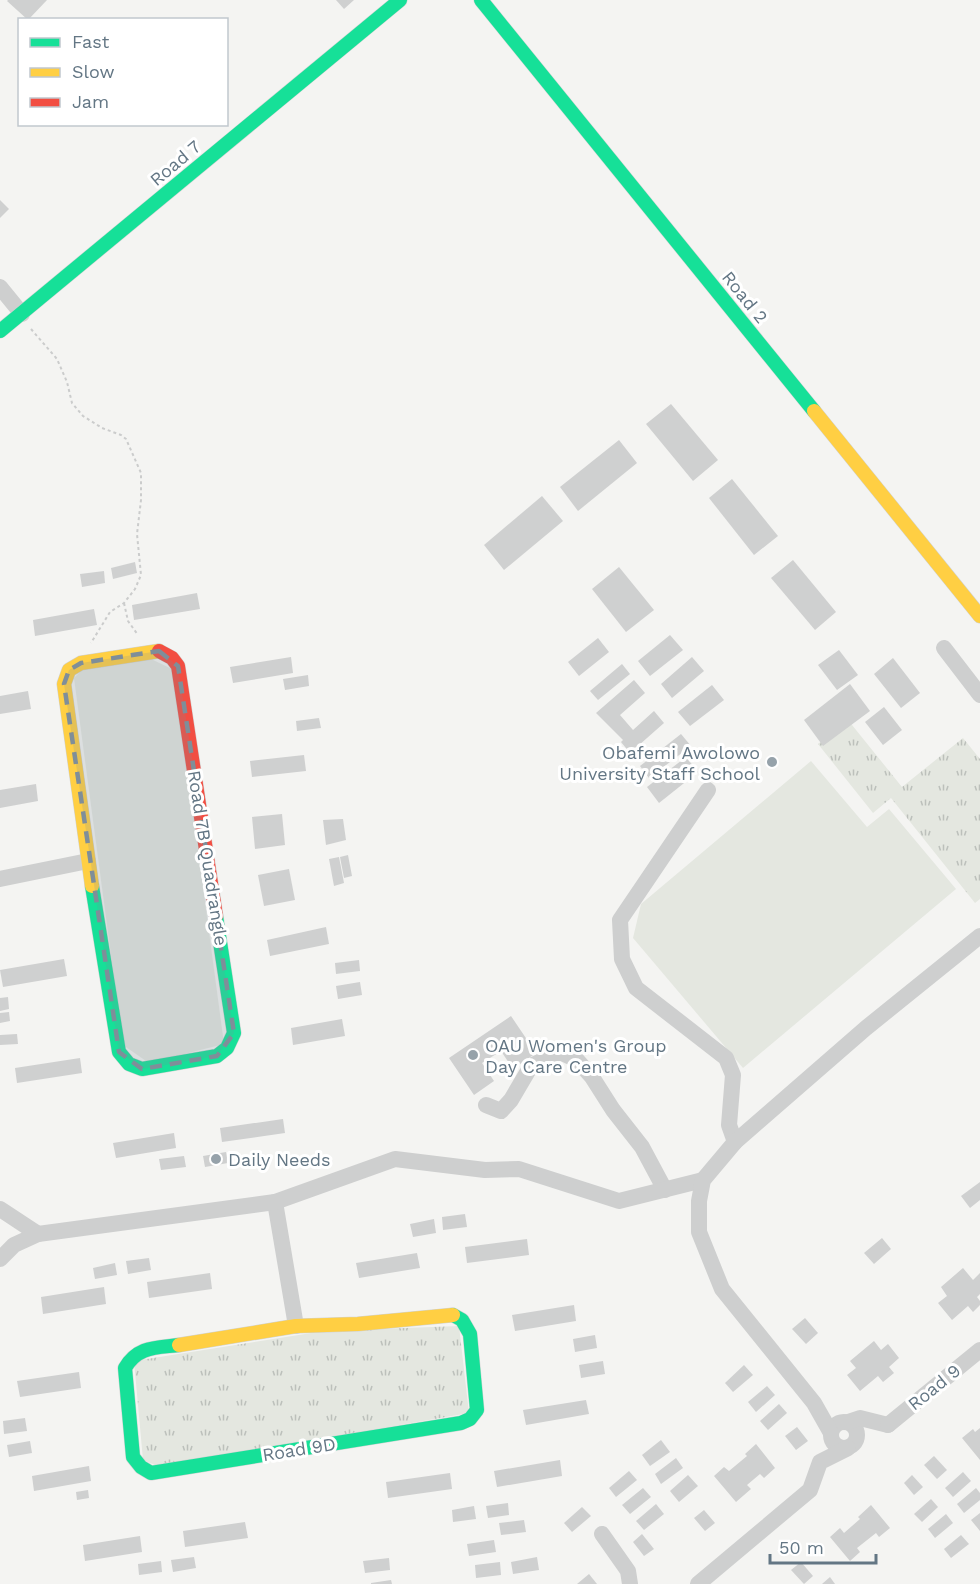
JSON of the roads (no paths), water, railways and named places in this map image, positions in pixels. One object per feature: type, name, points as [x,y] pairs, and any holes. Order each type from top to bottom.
[{"type":"street","name":"Road 7","points":[[0,331],[400,0]]},
{"type":"street","name":"Road 2","points":[[482,0],[980,616]]},
{"type":"street","points":[[0,287],[22,314]]},
{"type":"street","points":[[944,648],[980,695]]},
{"type":"street","name":"Road 7B Quadrangle","points":[[159,651],[172,658],[178,666],[234,1033],[227,1048],[217,1056],[142,1069],[129,1064],[119,1052],[88,861],[64,684],[69,670],[81,663],[159,651]]},
{"type":"street","points":[[708,790],[620,920],[622,959],[636,988],[726,1058],[733,1075],[729,1125],[735,1142]]},
{"type":"street","points":[[0,879],[88,861]]},
{"type":"street","points":[[852,1445],[856,1430],[838,1428],[814,1403],[722,1289],[699,1232],[699,1201],[703,1180],[735,1142],[866,1028],[980,936]]},
{"type":"street","points":[[486,1105],[501,1111],[511,1100],[531,1066],[560,1052],[577,1060],[592,1077],[613,1110],[642,1147],[665,1190]]},
{"type":"street","points":[[0,1259],[14,1245],[38,1234],[275,1203],[395,1159],[485,1170],[519,1169],[619,1202],[703,1180]]},
{"type":"street","points":[[275,1203],[296,1326]]},
{"type":"street","points":[[0,1209],[21,1225],[38,1234]]},
{"type":"street","name":"Road 9D","points":[[453,1315],[462,1320],[470,1334],[477,1410],[470,1419],[460,1424],[151,1473],[141,1467],[133,1457],[125,1368],[130,1358],[140,1351],[296,1326],[358,1324],[453,1315]]},
{"type":"street","name":"Road 9","points":[[888,1425],[980,1350]]},
{"type":"street","points":[[810,1490],[814,1458],[838,1428],[860,1418],[888,1425]]},
{"type":"street","points":[[698,1584],[810,1490],[820,1462],[852,1445],[867,1424],[888,1425]]},
{"type":"street","points":[[838,1428],[837,1446],[852,1445]]},
{"type":"street","points":[[602,1534],[628,1571],[630,1584]]},
{"type":"place","name":"Obafemi Awolowo University Staff School","points":[[772,762]]},
{"type":"place","name":"OAU Women's Group Day Care Centre","points":[[473,1055]]},
{"type":"place","name":"Daily Needs","points":[[216,1159]]}]
